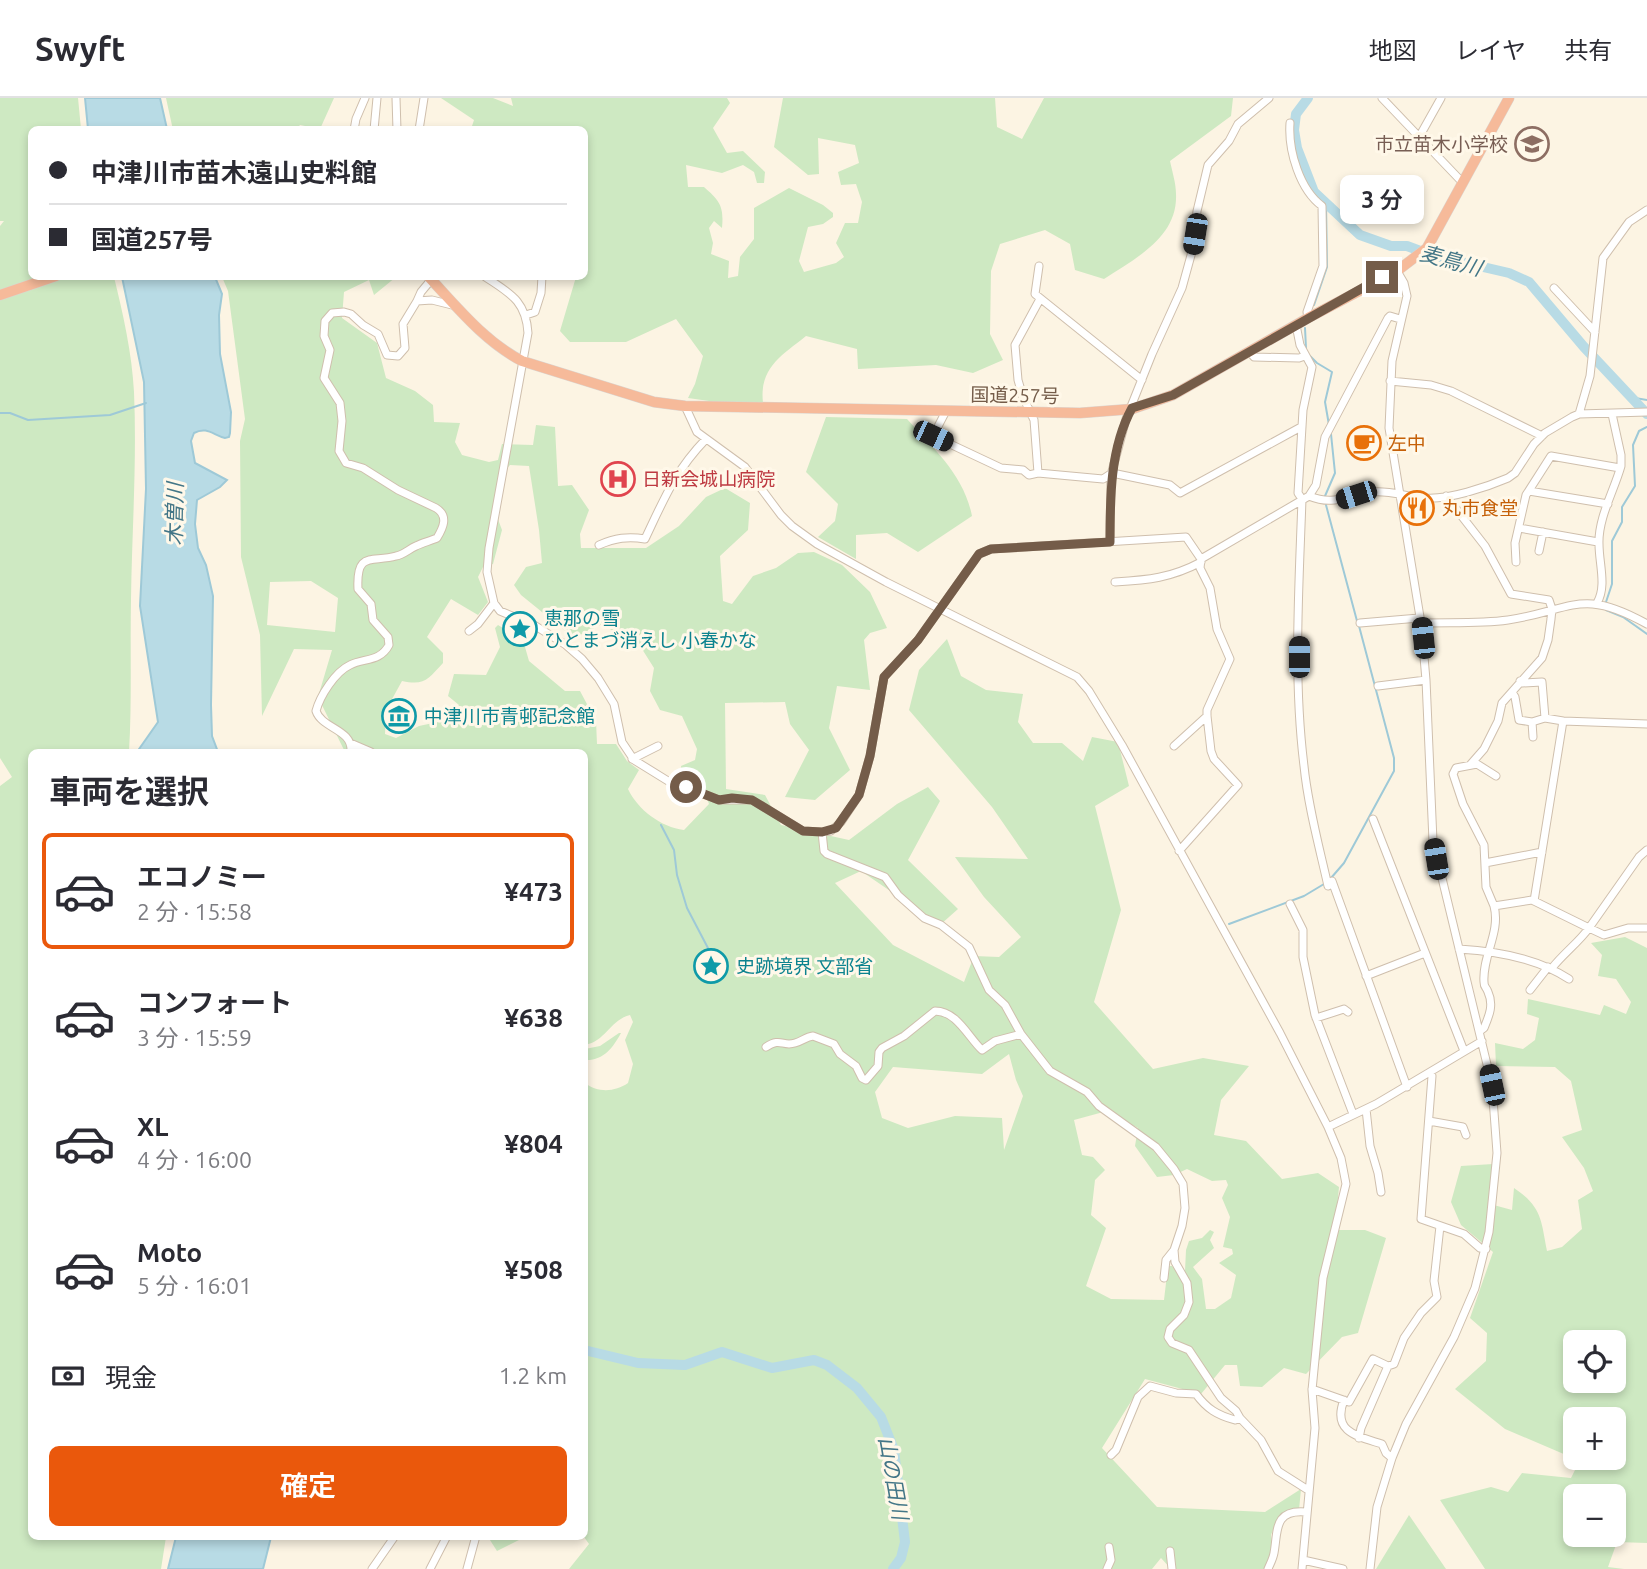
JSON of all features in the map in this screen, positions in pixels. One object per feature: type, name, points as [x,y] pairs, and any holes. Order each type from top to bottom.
[{"type":"highway","name":"国道257号","points":[[431,280],[491,342],[522,361],[654,402],[685,406],[1101,413],[1132,408],[1173,395],[1397,271],[1427,248],[1509,98]]},
{"type":"highway","points":[[0,295],[43,280]]},
{"type":"street","points":[[355,126],[365,98]]},
{"type":"street","points":[[374,126],[377,98]]},
{"type":"street","points":[[396,98],[397,126]]},
{"type":"street","points":[[419,126],[424,98]]},
{"type":"street","points":[[1110,542],[1112,473],[1126,419],[1182,288],[1208,165],[1229,141],[1238,124],[1269,98]]},
{"type":"street","points":[[1382,98],[1418,139],[1463,183]]},
{"type":"street","points":[[1418,139],[1441,98]]},
{"type":"street","points":[[1290,123],[1290,143],[1306,189],[1310,197],[1322,206],[1323,266],[1307,312],[1308,318]]},
{"type":"street","points":[[1579,414],[1590,376],[1603,258],[1629,222],[1647,210]]},
{"type":"street","points":[[1039,266],[1035,294],[1142,380]]},
{"type":"street","points":[[1370,1569],[1377,1507],[1392,1458],[1406,1424],[1466,1313],[1486,1249],[1495,1189],[1497,1153],[1492,1085],[1433,841],[1426,680],[1420,620],[1389,428],[1390,381],[1407,289],[1397,271]]},
{"type":"street","points":[[364,749],[350,743],[340,730],[321,720],[316,711],[322,696],[339,673],[349,665],[382,654],[389,645],[388,637],[373,620],[371,604],[358,589],[360,569],[362,564],[373,558],[397,556],[437,538],[444,519],[441,511],[398,491],[363,468],[350,466],[341,456],[340,403],[324,377],[330,350],[324,336],[325,321],[338,311],[351,314],[363,326],[378,334],[387,355],[398,356],[405,348],[404,324],[428,280]]},
{"type":"street","points":[[489,280],[517,301],[526,315],[528,333],[489,548],[487,572],[494,603],[500,611],[534,625],[566,645],[582,659],[614,704],[622,742],[632,758],[654,774],[719,800],[752,800],[798,829],[822,832],[836,828],[859,795],[870,756],[884,677],[942,610],[979,554],[984,551],[1186,537],[1201,560],[1200,568],[1210,588],[1217,629],[1230,659],[1207,710],[1210,751],[1238,785],[1179,851]]},
{"type":"street","points":[[526,315],[535,312],[542,280]]},
{"type":"street","points":[[1554,288],[1595,332]]},
{"type":"street","points":[[1038,473],[1031,412],[1018,380],[1015,345],[1040,299]]},
{"type":"street","points":[[417,301],[432,300],[456,306]]},
{"type":"street","points":[[1115,582],[1148,580],[1178,574],[1306,498],[1316,485],[1324,439],[1388,318],[1390,316],[1400,319]]},
{"type":"street","points":[[1296,325],[1305,356],[1312,367],[1301,427],[1298,494],[1306,498],[1337,501],[1371,492],[1423,498],[1446,496],[1508,478],[1515,473],[1528,450],[1542,436],[1579,414],[1647,412]]},
{"type":"street","points":[[1249,351],[1254,357],[1305,356]]},
{"type":"street","points":[[1390,381],[1431,385],[1451,391],[1542,436]]},
{"type":"street","points":[[685,406],[697,432],[745,467],[781,515],[817,544],[1077,677],[1089,691],[1122,745],[1276,1026],[1328,1127],[1341,1158],[1346,1184],[1323,1278],[1312,1389],[1315,1429],[1302,1569]]},
{"type":"street","points":[[946,411],[933,436],[1001,467],[1023,470],[1029,475],[1038,473],[1103,479],[1112,473],[1170,485],[1180,493],[1301,427]]},
{"type":"street","points":[[1597,603],[1602,594],[1598,542],[1600,527],[1620,468],[1621,455],[1612,414]]},
{"type":"street","points":[[599,545],[630,536],[645,539],[673,479],[687,458],[706,439]]},
{"type":"street","points":[[1516,562],[1515,543],[1529,491],[1551,456],[1620,468]]},
{"type":"street","points":[[1529,491],[1608,504]]},
{"type":"street","points":[[1446,496],[1485,547],[1511,594],[1549,600],[1552,609],[1545,650],[1538,664],[1502,703],[1498,721],[1484,748],[1470,765]]},
{"type":"street","points":[[1306,498],[1299,615],[1301,733],[1308,796],[1330,883],[1407,1087]]},
{"type":"street","points":[[1519,528],[1598,542]]},
{"type":"street","points":[[1539,551],[1543,532]]},
{"type":"street","points":[[469,631],[494,603]]},
{"type":"street","points":[[1360,623],[1506,620],[1581,603],[1597,603],[1646,622]]},
{"type":"street","points":[[1378,686],[1426,680]]},
{"type":"street","points":[[1521,681],[1542,682],[1545,718]]},
{"type":"street","points":[[1512,692],[1519,720],[1532,722],[1545,718],[1647,724]]},
{"type":"street","points":[[1174,746],[1207,716]]},
{"type":"street","points":[[1534,901],[1563,721]]},
{"type":"street","points":[[1532,722],[1533,737]]},
{"type":"street","points":[[350,743],[351,749]]},
{"type":"street","points":[[632,758],[658,746]]},
{"type":"street","points":[[1480,1031],[1484,1028],[1491,1007],[1489,992],[1484,982],[1496,927],[1494,906],[1486,891],[1484,845],[1466,812],[1453,774],[1456,768],[1477,764],[1496,776]]},
{"type":"street","points":[[1373,819],[1464,1051]]},
{"type":"street","points":[[822,832],[824,851],[827,854],[885,877],[898,895],[924,918],[941,925],[970,947],[984,984],[1005,1005],[1021,1034],[1050,1071],[1087,1092],[1099,1106],[1156,1147],[1174,1169],[1183,1184],[1185,1208],[1174,1250],[1166,1261],[1164,1278]]},
{"type":"street","points":[[1530,990],[1570,947],[1577,944],[1639,857],[1647,850]]},
{"type":"street","points":[[1485,863],[1542,852]]},
{"type":"street","points":[[1494,906],[1534,901],[1604,935],[1628,928],[1647,928]]},
{"type":"street","points":[[1290,904],[1303,930],[1303,957],[1316,1018],[1353,1114]]},
{"type":"street","points":[[1459,950],[1489,951],[1550,967],[1569,979]]},
{"type":"street","points":[[1366,976],[1424,953]]},
{"type":"street","points":[[1316,1018],[1344,1009],[1348,1012]]},
{"type":"street","points":[[766,1047],[774,1041],[794,1043],[813,1036],[834,1044],[840,1054],[856,1066],[866,1080],[878,1066],[882,1048],[904,1036],[935,1011],[945,1012],[954,1018],[982,1050],[995,1041],[1021,1034]]},
{"type":"street","points":[[1328,1127],[1407,1087],[1482,1041]]},
{"type":"street","points":[[1431,1072],[1422,1219],[1464,1234],[1480,1248],[1486,1249]]},
{"type":"street","points":[[1366,1109],[1370,1146],[1381,1192]]},
{"type":"street","points":[[1429,1121],[1463,1127],[1466,1135]]},
{"type":"street","points":[[1312,1389],[1349,1402],[1373,1359],[1388,1366],[1394,1364],[1404,1338],[1421,1313],[1437,1297],[1434,1281],[1440,1226]]},
{"type":"street","points":[[1174,1250],[1175,1262],[1187,1283],[1189,1302],[1184,1315],[1170,1329],[1168,1337],[1172,1343],[1189,1350],[1221,1398],[1261,1440],[1278,1471],[1308,1490]]},
{"type":"street","points":[[1359,1438],[1388,1366]]},
{"type":"street","points":[[1111,1455],[1116,1450],[1138,1397],[1150,1386],[1176,1393],[1196,1394],[1216,1414],[1235,1420],[1240,1418]]},
{"type":"street","points":[[1345,1400],[1341,1410],[1342,1420],[1349,1432],[1359,1438],[1382,1444],[1385,1453],[1392,1458]]},
{"type":"street","points":[[1268,1569],[1274,1556],[1275,1528],[1285,1516],[1298,1512],[1306,1513]]},
{"type":"street","points":[[372,1569],[392,1540]]},
{"type":"street","points":[[430,1569],[445,1540]]},
{"type":"street","points":[[467,1569],[475,1540]]},
{"type":"street","points":[[1107,1569],[1111,1560],[1109,1547]]},
{"type":"street","points":[[1170,1551],[1172,1569]]},
{"type":"street","points":[[1303,1560],[1343,1569]]},
{"type":"green space","points":[[0,98],[78,98],[81,126],[28,126],[28,280],[115,280],[124,319],[133,377],[135,418],[129,749],[28,749],[28,1540],[166,1540],[161,1569],[0,1569],[0,786],[12,777],[0,758],[0,226],[4,221],[0,221]]},
{"type":"green space","points":[[166,98],[334,98],[321,126],[172,126]]},
{"type":"green space","points":[[441,98],[493,98],[513,106],[511,98],[727,98],[730,103],[713,128],[727,153],[743,151],[765,172],[764,183],[757,183],[754,172],[743,165],[722,173],[686,165],[688,187],[704,187],[720,204],[722,228],[714,221],[709,228],[713,243],[711,254],[729,261],[728,278],[738,276],[740,257],[754,239],[754,208],[789,188],[833,213],[833,217],[823,224],[808,227],[799,261],[804,272],[836,263],[844,257],[836,243],[845,223],[858,223],[862,202],[856,184],[841,185],[838,172],[859,163],[855,145],[818,138],[819,174],[808,175],[774,147],[783,98],[995,98],[997,127],[1022,139],[1044,98],[1233,98],[1231,116],[1170,161],[1176,190],[1175,209],[1163,234],[1153,245],[1104,279],[1075,270],[1070,244],[1045,230],[1000,244],[991,271],[990,334],[1003,360],[973,373],[936,365],[858,369],[857,349],[806,336],[780,357],[768,372],[763,403],[723,403],[688,398],[703,356],[676,319],[626,342],[570,342],[560,331],[575,280],[588,280],[588,126],[472,126],[474,120]]},
{"type":"green space","points":[[223,280],[369,280],[344,292],[342,318],[377,343],[386,378],[415,391],[433,405],[434,422],[460,423],[455,442],[462,455],[489,462],[498,460],[502,444],[533,445],[536,425],[555,427],[558,486],[572,485],[589,510],[580,534],[581,548],[646,548],[679,526],[706,497],[725,488],[750,503],[748,530],[720,556],[723,601],[732,604],[753,576],[776,568],[798,553],[814,552],[842,565],[870,592],[887,628],[870,633],[864,640],[870,690],[837,686],[829,728],[850,770],[815,800],[785,797],[809,750],[790,724],[785,702],[725,703],[726,789],[765,795],[781,825],[849,840],[897,804],[928,787],[940,801],[908,860],[958,909],[940,925],[861,871],[835,883],[893,945],[964,982],[974,956],[999,957],[1021,937],[984,897],[955,857],[1028,859],[992,807],[909,710],[919,670],[947,639],[961,676],[986,690],[1023,694],[1018,722],[1033,743],[1062,743],[1083,761],[1092,737],[1118,742],[1129,786],[1095,806],[1121,910],[1094,1002],[1153,1069],[1203,1058],[1249,1066],[1221,1100],[1214,1135],[1246,1141],[1282,1179],[1318,1173],[1339,1187],[1335,1230],[1365,1230],[1386,1238],[1358,1333],[1342,1337],[1306,1374],[1284,1368],[1262,1387],[1240,1386],[1237,1365],[1225,1365],[1201,1394],[1145,1379],[1102,1448],[1157,1507],[1265,1512],[1301,1489],[1299,1510],[1276,1522],[1271,1535],[1273,1551],[1266,1569],[1171,1569],[1161,1558],[1152,1569],[569,1569],[589,1544],[586,1540],[588,1085],[601,1090],[618,1088],[628,1083],[633,1064],[625,1040],[633,1022],[630,1015],[617,1021],[598,1039],[588,1044],[588,749],[344,749],[318,697],[332,650],[294,649],[262,716],[260,635],[241,557],[240,441],[245,419],[228,291]],"holes":[[[510,465],[529,466],[542,563],[526,567],[514,585],[521,595],[574,638],[602,624],[642,649],[654,668],[650,691],[660,710],[682,716],[697,749],[695,760],[681,766],[682,776],[702,785],[709,804],[684,830],[659,821],[638,804],[628,789],[639,770],[627,761],[616,744],[597,744],[596,721],[580,691],[565,691],[529,661],[523,640],[498,625],[495,628],[500,647],[486,675],[454,674],[448,696],[459,705],[452,719],[419,726],[396,738],[385,734],[386,710],[402,681],[416,683],[426,680],[443,663],[443,653],[427,637],[451,599],[478,615],[488,602],[478,577],[483,567],[493,564],[502,530],[493,506],[498,479]],[[311,581],[338,598],[335,632],[267,625],[270,582]],[[1009,1054],[1023,1096],[1004,1150],[1002,1118],[955,1116],[908,1128],[882,1118],[875,1092],[893,1067],[982,1074]],[[1107,1111],[1138,1128],[1135,1146],[1157,1177],[1174,1175],[1187,1169],[1212,1181],[1226,1180],[1228,1185],[1222,1198],[1230,1217],[1223,1247],[1232,1249],[1233,1254],[1219,1263],[1236,1275],[1231,1298],[1215,1309],[1206,1309],[1202,1279],[1193,1267],[1214,1248],[1210,1240],[1214,1232],[1210,1230],[1202,1238],[1189,1241],[1185,1271],[1179,1275],[1172,1266],[1168,1266],[1164,1300],[1111,1299],[1086,1286],[1106,1228],[1091,1215],[1095,1180],[1105,1170],[1093,1157],[1082,1155],[1074,1120]]]},
{"type":"green space","points":[[369,280],[392,280],[374,295]]},
{"type":"green space","points":[[826,417],[907,419],[955,475],[972,516],[918,552],[887,533],[856,535],[856,559],[818,537],[835,521],[838,504],[806,472]]},
{"type":"green space","points":[[1625,937],[1647,948],[1647,1543],[1626,1542],[1626,1484],[1563,1484],[1563,1547],[1615,1547],[1608,1567],[1624,1569],[1485,1569],[1440,1500],[1491,1487],[1508,1492],[1522,1473],[1571,1478],[1575,1470],[1626,1470],[1626,1407],[1563,1407],[1563,1454],[1505,1429],[1455,1389],[1486,1361],[1487,1333],[1470,1318],[1493,1252],[1461,1225],[1451,1202],[1461,1166],[1493,1164],[1490,1204],[1512,1210],[1514,1188],[1523,1195],[1539,1215],[1547,1251],[1562,1247],[1582,1229],[1578,1200],[1593,1191],[1584,1168],[1562,1137],[1582,1130],[1571,1081],[1555,1067],[1496,1066],[1495,1043],[1523,1049],[1535,1040],[1539,1018],[1527,1014],[1528,999],[1600,1015],[1604,1005],[1626,1014],[1631,1002],[1616,979],[1598,976],[1602,955],[1591,943]]},
{"type":"green space","points":[[621,1033],[607,1052],[588,1060],[588,1048],[600,1046]]},
{"type":"green space","points":[[1409,1515],[1446,1569],[1376,1569]]},
{"type":"green space","points":[[490,1540],[519,1540],[497,1551]]},
{"type":"water","points":[[85,98],[160,98],[166,126],[88,126]]},
{"type":"water","name":"木曽川","points":[[123,280],[216,280],[222,294],[219,315],[220,354],[231,412],[230,433],[229,437],[225,438],[199,431],[194,433],[191,441],[195,463],[227,480],[197,500],[195,524],[198,548],[206,565],[213,596],[211,705],[212,736],[217,749],[139,749],[158,722],[140,606],[146,489],[144,382]]},
{"type":"water","points":[[175,1540],[270,1540],[263,1569],[168,1569]]},
{"type":"waterway","name":"麦鳥川","points":[[1308,98],[1296,114],[1294,130],[1297,148],[1314,192],[1360,235],[1391,246],[1407,246],[1431,255],[1509,273],[1529,282],[1584,347],[1647,414]]},
{"type":"waterway","points":[[1314,305],[1327,267],[1326,204]]},
{"type":"waterway","points":[[1305,328],[1306,348]]},
{"type":"waterway","points":[[1310,356],[1332,372],[1325,402],[1329,425]]},
{"type":"waterway","points":[[1635,398],[1647,400]]},
{"type":"waterway","points":[[0,413],[10,413],[28,420],[110,415],[146,403]]},
{"type":"waterway","points":[[1606,602],[1612,584],[1612,541],[1622,522],[1622,507],[1635,486],[1633,445],[1639,431],[1647,427]]},
{"type":"waterway","points":[[1325,496],[1335,473],[1331,434]]},
{"type":"waterway","points":[[1326,505],[1357,621]]},
{"type":"waterway","points":[[1606,610],[1623,617],[1647,634]]},
{"type":"waterway","points":[[1331,878],[1344,863],[1394,771],[1394,758],[1359,626]]},
{"type":"waterway","points":[[661,825],[674,850],[677,875],[687,908],[709,950]]},
{"type":"waterway","points":[[1229,924],[1304,896],[1324,884]]},
{"type":"waterway","name":"山の田川","points":[[588,1351],[638,1363],[685,1365],[722,1352],[772,1368],[814,1360],[827,1365],[857,1388],[881,1417],[894,1450],[905,1542],[901,1558],[893,1569]]},
{"type":"place","name":"市立苗木小学校","points":[[1532,144]]},
{"type":"place","name":"左中","points":[[1364,443]]},
{"type":"place","name":"日新会城山病院","points":[[618,479]]},
{"type":"place","name":"丸市食堂","points":[[1417,508]]},
{"type":"place","name":"恵那の雪 ひとまづ消えし 小春かな","points":[[520,629]]},
{"type":"place","name":"中津川市青邨記念館","points":[[399,716]]},
{"type":"place","name":"史跡境界 文部省","points":[[711,966]]},
{"type":"route","points":[[686,787],[719,800],[747,798],[803,831],[822,832],[836,828],[859,795],[870,756],[884,677],[918,640],[933,617],[942,610],[979,554],[991,549],[1110,542],[1111,475],[1126,419],[1132,408],[1173,395],[1382,277]]}]
